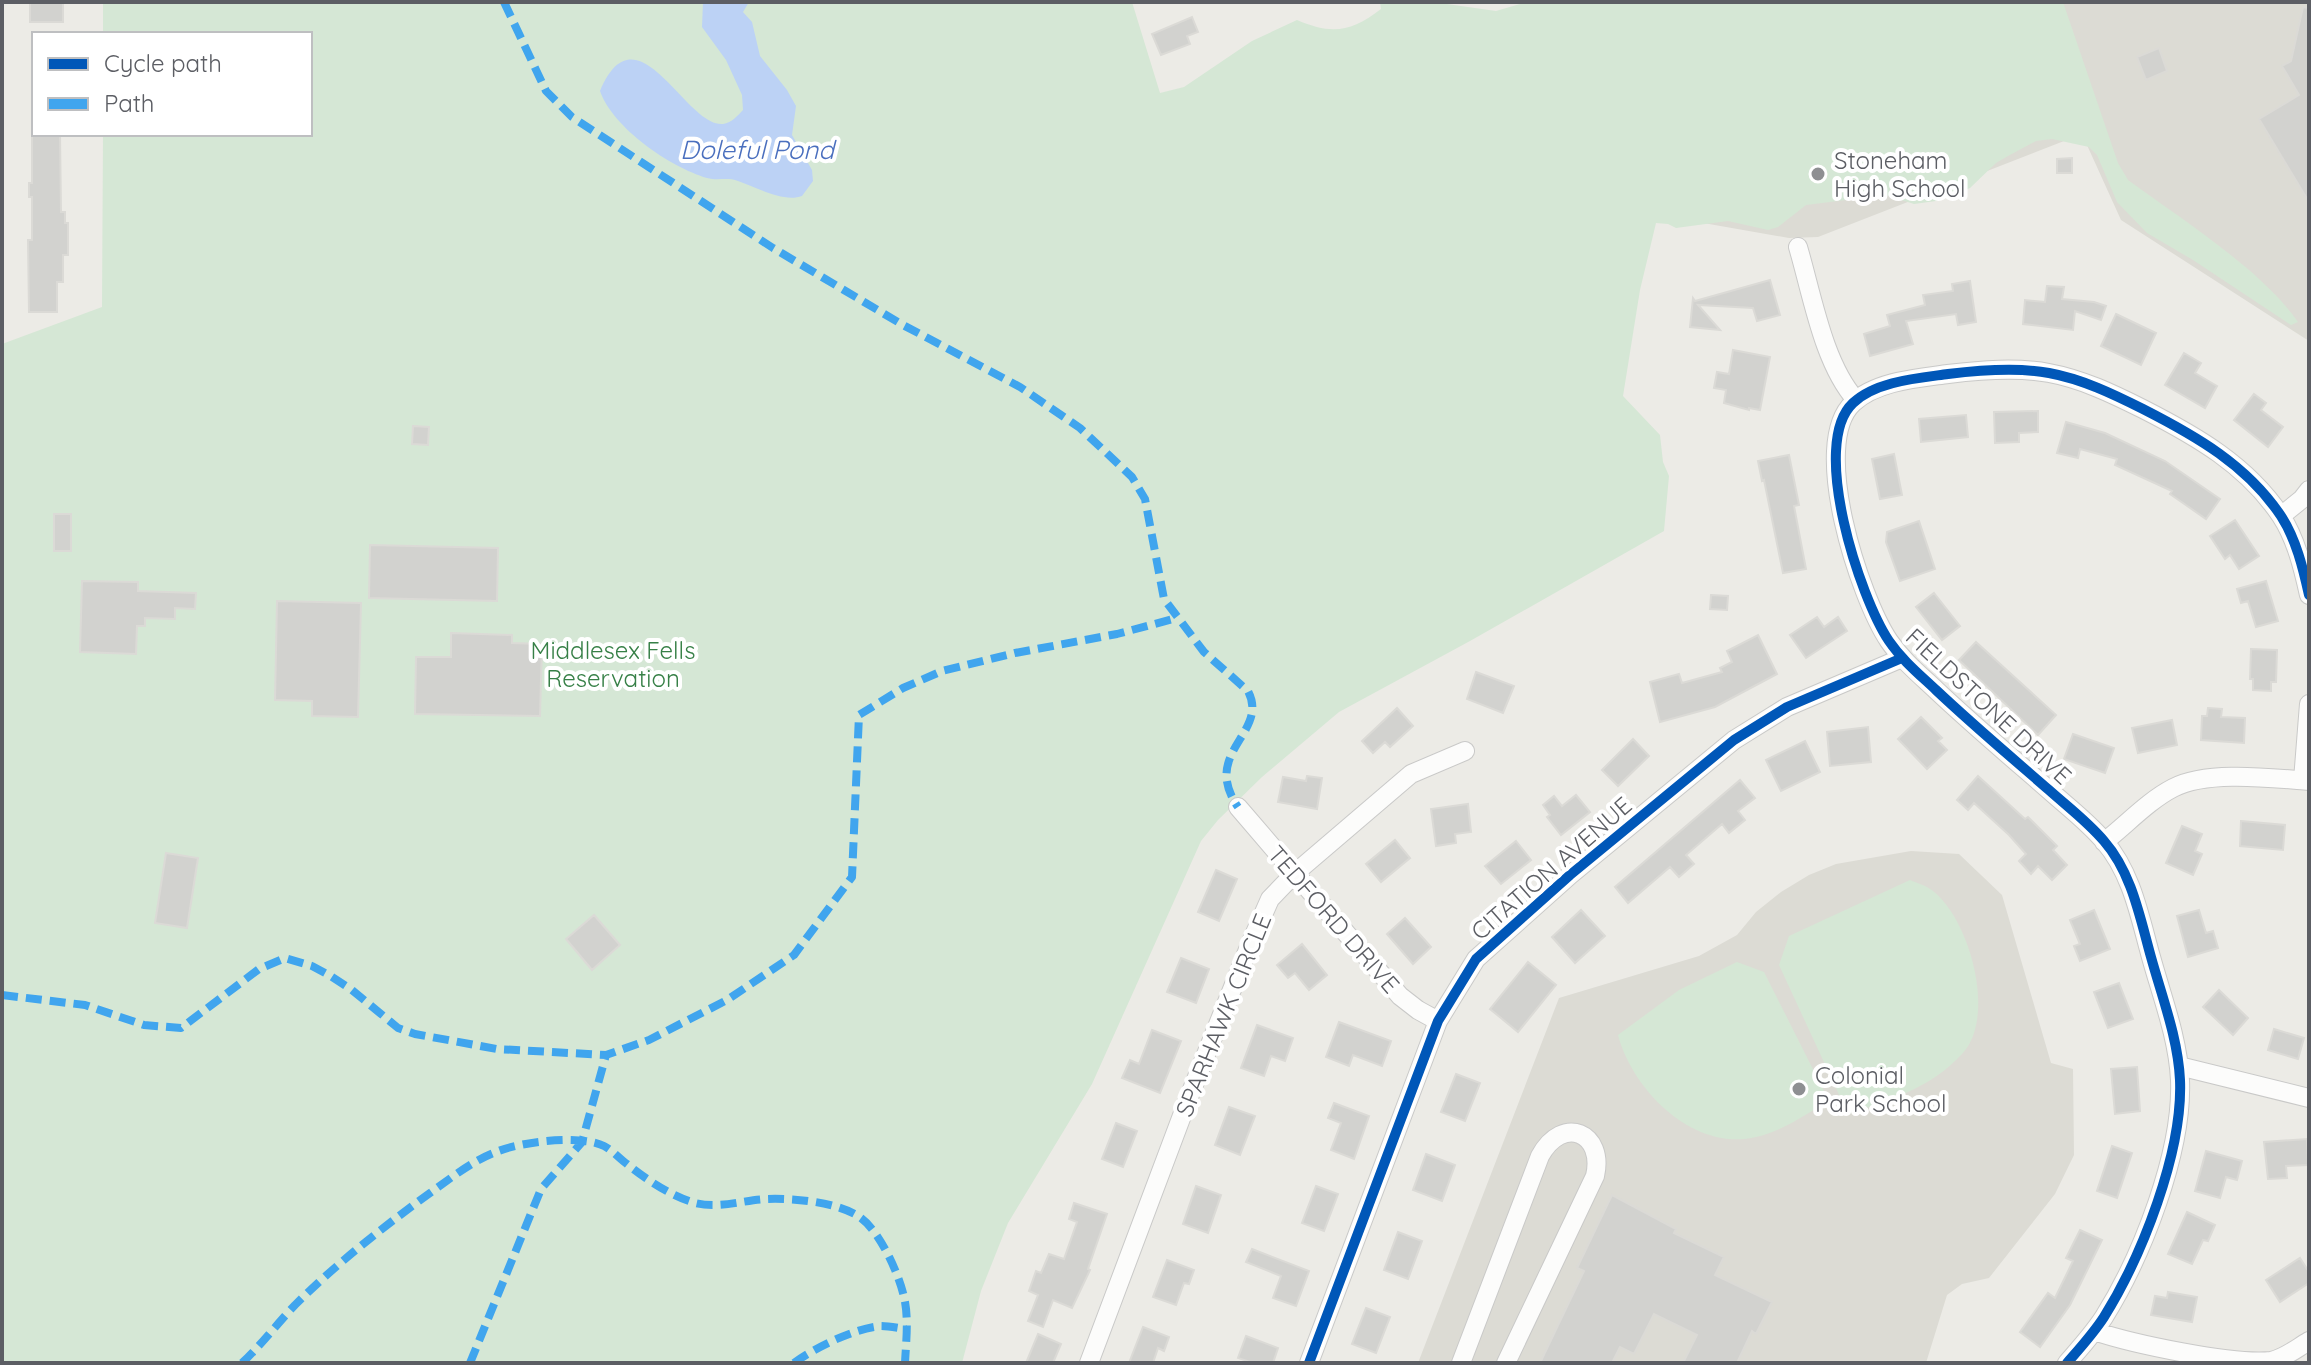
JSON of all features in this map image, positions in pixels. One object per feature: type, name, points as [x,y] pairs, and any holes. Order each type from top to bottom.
[{"type":"street","points":[[1798,247],[1830,354],[1839,377],[1856,400],[1886,386],[1948,374],[2035,371],[2059,375],[2117,396],[2207,443],[2242,471],[2281,516],[2298,554],[2309,595]]},
{"type":"street","name":"FIELDSTONE DRIVE","points":[[1856,400],[1844,415],[1835,446],[1835,468],[1851,550],[1882,629],[1902,658],[2085,821],[2119,861],[2134,897],[2179,1066],[2179,1105],[2163,1185],[2132,1264],[2094,1331],[2067,1363]]},
{"type":"street","points":[[2281,516],[2309,490]]},
{"type":"street","name":"CITATION AVENUE","points":[[1309,1363],[1438,1021],[1465,975],[1495,941],[1734,740],[1768,717],[1902,658]]},
{"type":"street","points":[[2104,842],[2165,793],[2188,782],[2221,778],[2306,781],[2309,704]]},
{"type":"street","name":"SPARHAWK CIRCLE","points":[[1089,1363],[1117,1283],[1270,899],[1294,874],[1411,774],[1465,751]]},
{"type":"street","name":"TEDFORD DRIVE","points":[[1238,807],[1400,996],[1438,1021]]},
{"type":"street","points":[[2179,1066],[2309,1098]]},
{"type":"street","points":[[1461,1363],[1540,1156],[1559,1134],[1577,1133],[1587,1139],[1595,1151],[1595,1176],[1506,1363]]},
{"type":"street","points":[[2094,1331],[2123,1341],[2241,1361],[2276,1359],[2309,1341]]},
{"type":"shaded area","name":"Stoneham High School","points":[[1580,2],[2309,2],[2309,341],[2121,220],[2082,134],[1818,237],[1789,238],[1658,215]]},
{"type":"shaded area","name":"Colonial Park School","points":[[1911,851],[1959,854],[2002,895],[2051,1063],[2073,1069],[2074,1155],[2055,1194],[1989,1278],[1962,1284],[1947,1295],[1926,1363],[1418,1363],[1559,998],[1699,956],[1737,935],[1756,912],[1809,875],[1836,864]]},
{"type":"green space","name":"Middlesex Fells Reservation","points":[[103,2],[1132,2],[1160,93],[1184,87],[1252,41],[1297,20],[1321,28],[1341,29],[1370,17],[1381,9],[1380,2],[1433,2],[1496,11],[1527,2],[2063,2],[2118,163],[2128,180],[2242,264],[2298,322],[2291,325],[2147,233],[2117,202],[2097,155],[2089,147],[2052,139],[2036,141],[1996,163],[1970,188],[1936,201],[1914,204],[1886,195],[1806,205],[1778,227],[1768,230],[1728,221],[1676,228],[1656,223],[1640,290],[1623,396],[1660,435],[1663,462],[1669,476],[1664,531],[1339,712],[1262,777],[1218,820],[1201,841],[1092,1084],[1008,1223],[981,1291],[962,1363],[2,1363],[2,344],[102,307],[103,136],[312,136],[312,32],[103,32]]},
{"type":"green space","points":[[1910,880],[1931,889],[1946,905],[1968,946],[1978,994],[1972,1038],[1962,1054],[1937,1076],[1894,1098],[1848,1114],[1779,965],[1789,936]]},
{"type":"green space","points":[[1737,962],[1764,972],[1829,1101],[1776,1131],[1733,1139],[1710,1135],[1669,1113],[1637,1077],[1618,1035],[1679,990]]},
{"type":"water","name":"Doleful Pond","points":[[703,2],[749,2],[743,12],[752,22],[760,56],[796,106],[792,135],[812,170],[813,181],[802,196],[778,196],[734,180],[711,179],[692,173],[644,144],[607,105],[600,91],[614,67],[630,60],[645,64],[662,76],[709,120],[723,124],[743,110],[742,95],[726,60],[702,27]]},
{"type":"building","points":[[30,2],[63,2],[63,22],[30,22]]},
{"type":"building","points":[[2303,7],[2309,8],[2309,202],[2259,119],[2299,95],[2282,66],[2291,61]]},
{"type":"building","points":[[1192,17],[1198,32],[1187,36],[1190,44],[1161,55],[1152,34]]},
{"type":"building","points":[[2159,48],[2167,71],[2146,80],[2137,57]]},
{"type":"building","points":[[32,136],[60,136],[61,212],[65,212],[65,223],[68,223],[68,255],[63,255],[63,282],[57,282],[57,312],[29,312],[28,240],[32,240],[32,197],[29,197],[29,183],[32,183]]},
{"type":"building","points":[[2072,158],[2072,173],[2057,173],[2057,159]]},
{"type":"building","points":[[1770,280],[1780,315],[1757,321],[1753,308],[1698,305],[1720,330],[1690,327],[1693,298],[1695,301]]},
{"type":"building","points":[[1970,281],[1976,322],[1958,325],[1956,314],[1906,321],[1913,344],[1870,356],[1864,334],[1890,326],[1887,315],[1925,305],[1923,295],[1953,291],[1952,284]]},
{"type":"building","points":[[2047,286],[2064,287],[2062,299],[2106,306],[2101,320],[2075,311],[2073,330],[2023,324],[2025,300],[2045,302]]},
{"type":"building","points":[[2116,314],[2156,333],[2141,365],[2101,346]]},
{"type":"building","points":[[1733,350],[1770,357],[1760,410],[1724,403],[1726,390],[1714,388],[1717,372],[1729,374]]},
{"type":"building","points":[[2184,353],[2201,363],[2195,373],[2217,386],[2205,408],[2165,385]]},
{"type":"building","points":[[2254,394],[2266,403],[2261,410],[2283,427],[2268,447],[2234,420]]},
{"type":"building","points":[[2038,411],[2038,432],[2019,433],[2019,442],[1995,443],[1994,412]]},
{"type":"building","points":[[1966,415],[1968,437],[1921,442],[1919,419]]},
{"type":"building","points":[[2066,422],[2105,433],[2165,461],[2220,499],[2206,519],[2170,494],[2172,491],[2115,465],[2117,459],[2080,449],[2078,458],[2057,453]]},
{"type":"building","points":[[413,426],[429,427],[428,445],[412,444]]},
{"type":"building","points":[[1894,454],[1902,495],[1880,499],[1872,459]]},
{"type":"building","points":[[1789,455],[1799,505],[1794,506],[1806,569],[1783,573],[1758,461]]},
{"type":"building","points":[[54,514],[71,514],[71,551],[54,551]]},
{"type":"building","points":[[2235,520],[2259,556],[2239,569],[2230,555],[2225,559],[2210,536]]},
{"type":"building","points":[[1919,521],[1935,569],[1900,581],[1886,542],[1887,532]]},
{"type":"building","points":[[370,545],[498,548],[497,601],[369,598]]},
{"type":"building","points":[[82,581],[138,582],[138,591],[196,593],[195,609],[175,608],[175,619],[145,618],[145,626],[137,626],[136,654],[80,652]]},
{"type":"building","points":[[2266,581],[2278,621],[2256,627],[2248,601],[2241,603],[2237,589]]},
{"type":"building","points":[[1934,593],[1960,626],[1942,640],[1916,607]]},
{"type":"building","points":[[1711,595],[1728,596],[1727,610],[1710,609]]},
{"type":"building","points":[[277,601],[361,603],[358,717],[312,716],[312,701],[275,700]]},
{"type":"building","points":[[1817,617],[1824,627],[1838,617],[1847,631],[1806,658],[1790,635]]},
{"type":"building","points":[[451,633],[512,635],[512,643],[542,644],[540,716],[415,714],[416,657],[451,657]]},
{"type":"building","points":[[1758,635],[1777,674],[1715,707],[1660,722],[1650,682],[1679,674],[1682,683],[1722,672],[1720,668],[1732,662],[1727,651]]},
{"type":"building","points":[[1976,642],[2056,715],[2038,735],[1959,660]]},
{"type":"building","points":[[2251,649],[2277,650],[2276,682],[2271,682],[2271,691],[2253,690],[2253,679],[2250,679]]},
{"type":"building","points":[[1476,672],[1514,686],[1503,713],[1467,699]]},
{"type":"building","points":[[1397,708],[1413,726],[1390,747],[1385,742],[1373,753],[1362,741]]},
{"type":"building","points":[[2208,708],[2222,709],[2221,717],[2245,718],[2244,743],[2201,740],[2202,716],[2207,716]]},
{"type":"building","points":[[1921,717],[1942,738],[1938,741],[1947,750],[1927,769],[1898,739]]},
{"type":"building","points":[[2172,720],[2177,745],[2138,753],[2132,728]]},
{"type":"building","points":[[1868,727],[1871,762],[1830,766],[1827,732]]},
{"type":"building","points":[[2073,734],[2114,748],[2105,773],[2064,759]]},
{"type":"building","points":[[1633,739],[1649,756],[1618,786],[1602,770]]},
{"type":"building","points":[[1805,741],[1820,772],[1781,791],[1766,760]]},
{"type":"building","points":[[1307,776],[1322,778],[1317,809],[1278,802],[1283,777],[1306,781]]},
{"type":"building","points":[[1978,776],[2025,819],[2028,817],[2057,846],[2053,850],[2067,865],[2052,880],[2038,866],[2031,874],[2019,861],[2026,854],[2009,835],[1974,803],[1968,810],[1957,800]]},
{"type":"building","points":[[1740,780],[1755,798],[1738,811],[1745,820],[1729,833],[1722,824],[1686,855],[1694,864],[1679,877],[1670,867],[1628,903],[1615,887]]},
{"type":"building","points":[[1576,795],[1590,812],[1561,835],[1547,817],[1550,815],[1543,805],[1554,796],[1562,806]]},
{"type":"building","points":[[1468,804],[1471,832],[1455,834],[1456,843],[1436,846],[1431,809]]},
{"type":"building","points":[[2241,821],[2285,825],[2283,850],[2240,846]]},
{"type":"building","points":[[2182,826],[2202,834],[2195,851],[2202,854],[2193,875],[2166,863]]},
{"type":"building","points":[[1395,840],[1410,858],[1381,882],[1366,864]]},
{"type":"building","points":[[1516,841],[1531,860],[1501,884],[1485,866]]},
{"type":"building","points":[[166,853],[198,858],[187,928],[155,923]]},
{"type":"building","points":[[1216,870],[1237,879],[1219,921],[1198,912]]},
{"type":"building","points":[[1581,910],[1605,936],[1575,963],[1552,937]]},
{"type":"building","points":[[2094,910],[2110,949],[2080,961],[2074,946],[2080,944],[2070,920]]},
{"type":"building","points":[[2199,910],[2206,933],[2213,931],[2218,948],[2188,957],[2177,916]]},
{"type":"building","points":[[594,915],[620,945],[592,970],[566,939]]},
{"type":"building","points":[[1405,918],[1431,947],[1413,964],[1387,934]]},
{"type":"building","points":[[1302,944],[1327,975],[1309,990],[1295,973],[1288,978],[1277,965]]},
{"type":"building","points":[[1181,958],[1209,969],[1196,1003],[1167,992]]},
{"type":"building","points":[[1528,962],[1556,985],[1518,1032],[1490,1009]]},
{"type":"building","points":[[2119,983],[2133,1019],[2108,1028],[2094,992]]},
{"type":"building","points":[[2219,990],[2248,1018],[2233,1035],[2203,1007]]},
{"type":"building","points":[[1339,1022],[1391,1041],[1382,1066],[1353,1055],[1349,1066],[1326,1057]]},
{"type":"building","points":[[1257,1025],[1293,1038],[1285,1061],[1271,1056],[1264,1076],[1241,1068]]},
{"type":"building","points":[[2274,1029],[2304,1038],[2298,1059],[2268,1050]]},
{"type":"building","points":[[1152,1030],[1181,1041],[1160,1093],[1122,1078],[1130,1060],[1139,1064]]},
{"type":"building","points":[[2137,1067],[2140,1111],[2115,1114],[2111,1069]]},
{"type":"building","points":[[1456,1074],[1480,1083],[1465,1121],[1441,1112]]},
{"type":"building","points":[[1334,1103],[1369,1116],[1354,1159],[1331,1150],[1341,1123],[1328,1118]]},
{"type":"building","points":[[1229,1107],[1255,1116],[1240,1155],[1215,1145]]},
{"type":"building","points":[[1116,1123],[1137,1131],[1123,1167],[1102,1159]]},
{"type":"building","points":[[2307,1139],[2308,1165],[2286,1166],[2287,1178],[2268,1179],[2264,1142]]},
{"type":"building","points":[[2112,1146],[2132,1153],[2117,1198],[2097,1191]]},
{"type":"building","points":[[2206,1151],[2242,1161],[2237,1180],[2226,1177],[2220,1198],[2195,1191]]},
{"type":"building","points":[[1426,1154],[1455,1165],[1442,1201],[1413,1190]]},
{"type":"building","points":[[1196,1186],[1221,1195],[1208,1233],[1183,1224]]},
{"type":"building","points":[[1316,1186],[1338,1194],[1324,1231],[1302,1223]]},
{"type":"building","points":[[1612,1195],[1676,1229],[1674,1233],[1724,1257],[1715,1275],[1772,1302],[1756,1334],[1752,1331],[1737,1363],[1683,1363],[1697,1335],[1654,1314],[1634,1354],[1620,1347],[1612,1363],[1540,1363],[1584,1271],[1577,1268]]},
{"type":"building","points":[[1074,1203],[1107,1214],[1090,1270],[1072,1308],[1053,1300],[1043,1327],[1028,1321],[1038,1295],[1029,1291],[1036,1271],[1041,1273],[1049,1254],[1064,1259],[1077,1222],[1069,1219]]},
{"type":"building","points":[[2187,1212],[2215,1225],[2208,1241],[2203,1240],[2192,1264],[2168,1254]]},
{"type":"building","points":[[2080,1230],[2102,1240],[2070,1305],[2040,1347],[2020,1332],[2048,1293],[2055,1298],[2073,1261],[2066,1258]]},
{"type":"building","points":[[1398,1232],[1422,1241],[1408,1279],[1384,1270]]},
{"type":"building","points":[[1252,1249],[1309,1271],[1296,1306],[1273,1298],[1281,1276],[1246,1262]]},
{"type":"building","points":[[2300,1258],[2309,1272],[2309,1283],[2280,1302],[2266,1280]]},
{"type":"building","points":[[1167,1260],[1194,1270],[1189,1284],[1184,1283],[1176,1305],[1153,1297]]},
{"type":"building","points":[[2168,1292],[2197,1297],[2192,1322],[2151,1315],[2155,1296],[2167,1298]]},
{"type":"building","points":[[1366,1308],[1390,1317],[1376,1353],[1352,1344]]},
{"type":"building","points":[[1143,1327],[1169,1337],[1164,1351],[1158,1348],[1153,1363],[1129,1363]]},
{"type":"building","points":[[1038,1334],[1061,1344],[1053,1363],[1026,1363]]},
{"type":"building","points":[[1246,1336],[1278,1348],[1273,1363],[1253,1363],[1238,1358]]},
{"type":"marked path","points":[[504,2],[546,91],[572,117],[773,248],[903,325],[1020,387],[1080,428],[1132,477],[1145,499],[1164,599],[1204,652],[1248,691],[1252,706],[1250,719],[1230,757],[1227,772],[1228,788],[1238,807]]},
{"type":"marked path","points":[[2,995],[85,1005],[144,1025],[181,1028],[259,969],[285,958],[329,975],[398,1028],[415,1034],[497,1049],[606,1055],[649,1040],[727,1000],[794,955],[852,877],[859,715],[903,688],[942,671],[1015,653],[1117,634],[1177,618]]},
{"type":"marked path","points":[[470,1363],[541,1189],[582,1142],[606,1055]]},
{"type":"marked path","points":[[242,1363],[327,1275],[454,1176],[479,1160],[507,1148],[566,1140],[604,1146],[660,1187],[695,1203],[722,1205],[767,1199],[803,1200],[841,1208],[861,1218],[882,1243],[904,1297],[907,1330],[905,1363]]},
{"type":"marked path","points":[[794,1363],[823,1345],[859,1331],[881,1326],[906,1329]]},
{"type":"cycle path","points":[[2067,1363],[2100,1323],[2118,1292],[2157,1203],[2175,1139],[2179,1108],[2179,1064],[2173,1033],[2134,896],[2114,854],[2085,821],[1911,667],[1889,641],[1877,620],[1853,558],[1837,485],[1836,451],[1841,423],[1853,403],[1862,396],[1886,385],[1911,379],[1973,371],[2012,370],[2049,373],[2085,383],[2132,403],[2182,430],[2219,454],[2253,482],[2281,516],[2291,534],[2309,595]]},
{"type":"cycle path","points":[[1309,1363],[1438,1021],[1476,959],[1570,875],[1734,740],[1787,707],[1902,658]]},
{"type":"place","name":"Stoneham High School","points":[[1818,174]]},
{"type":"place","name":"Colonial Park School","points":[[1799,1089]]}]
